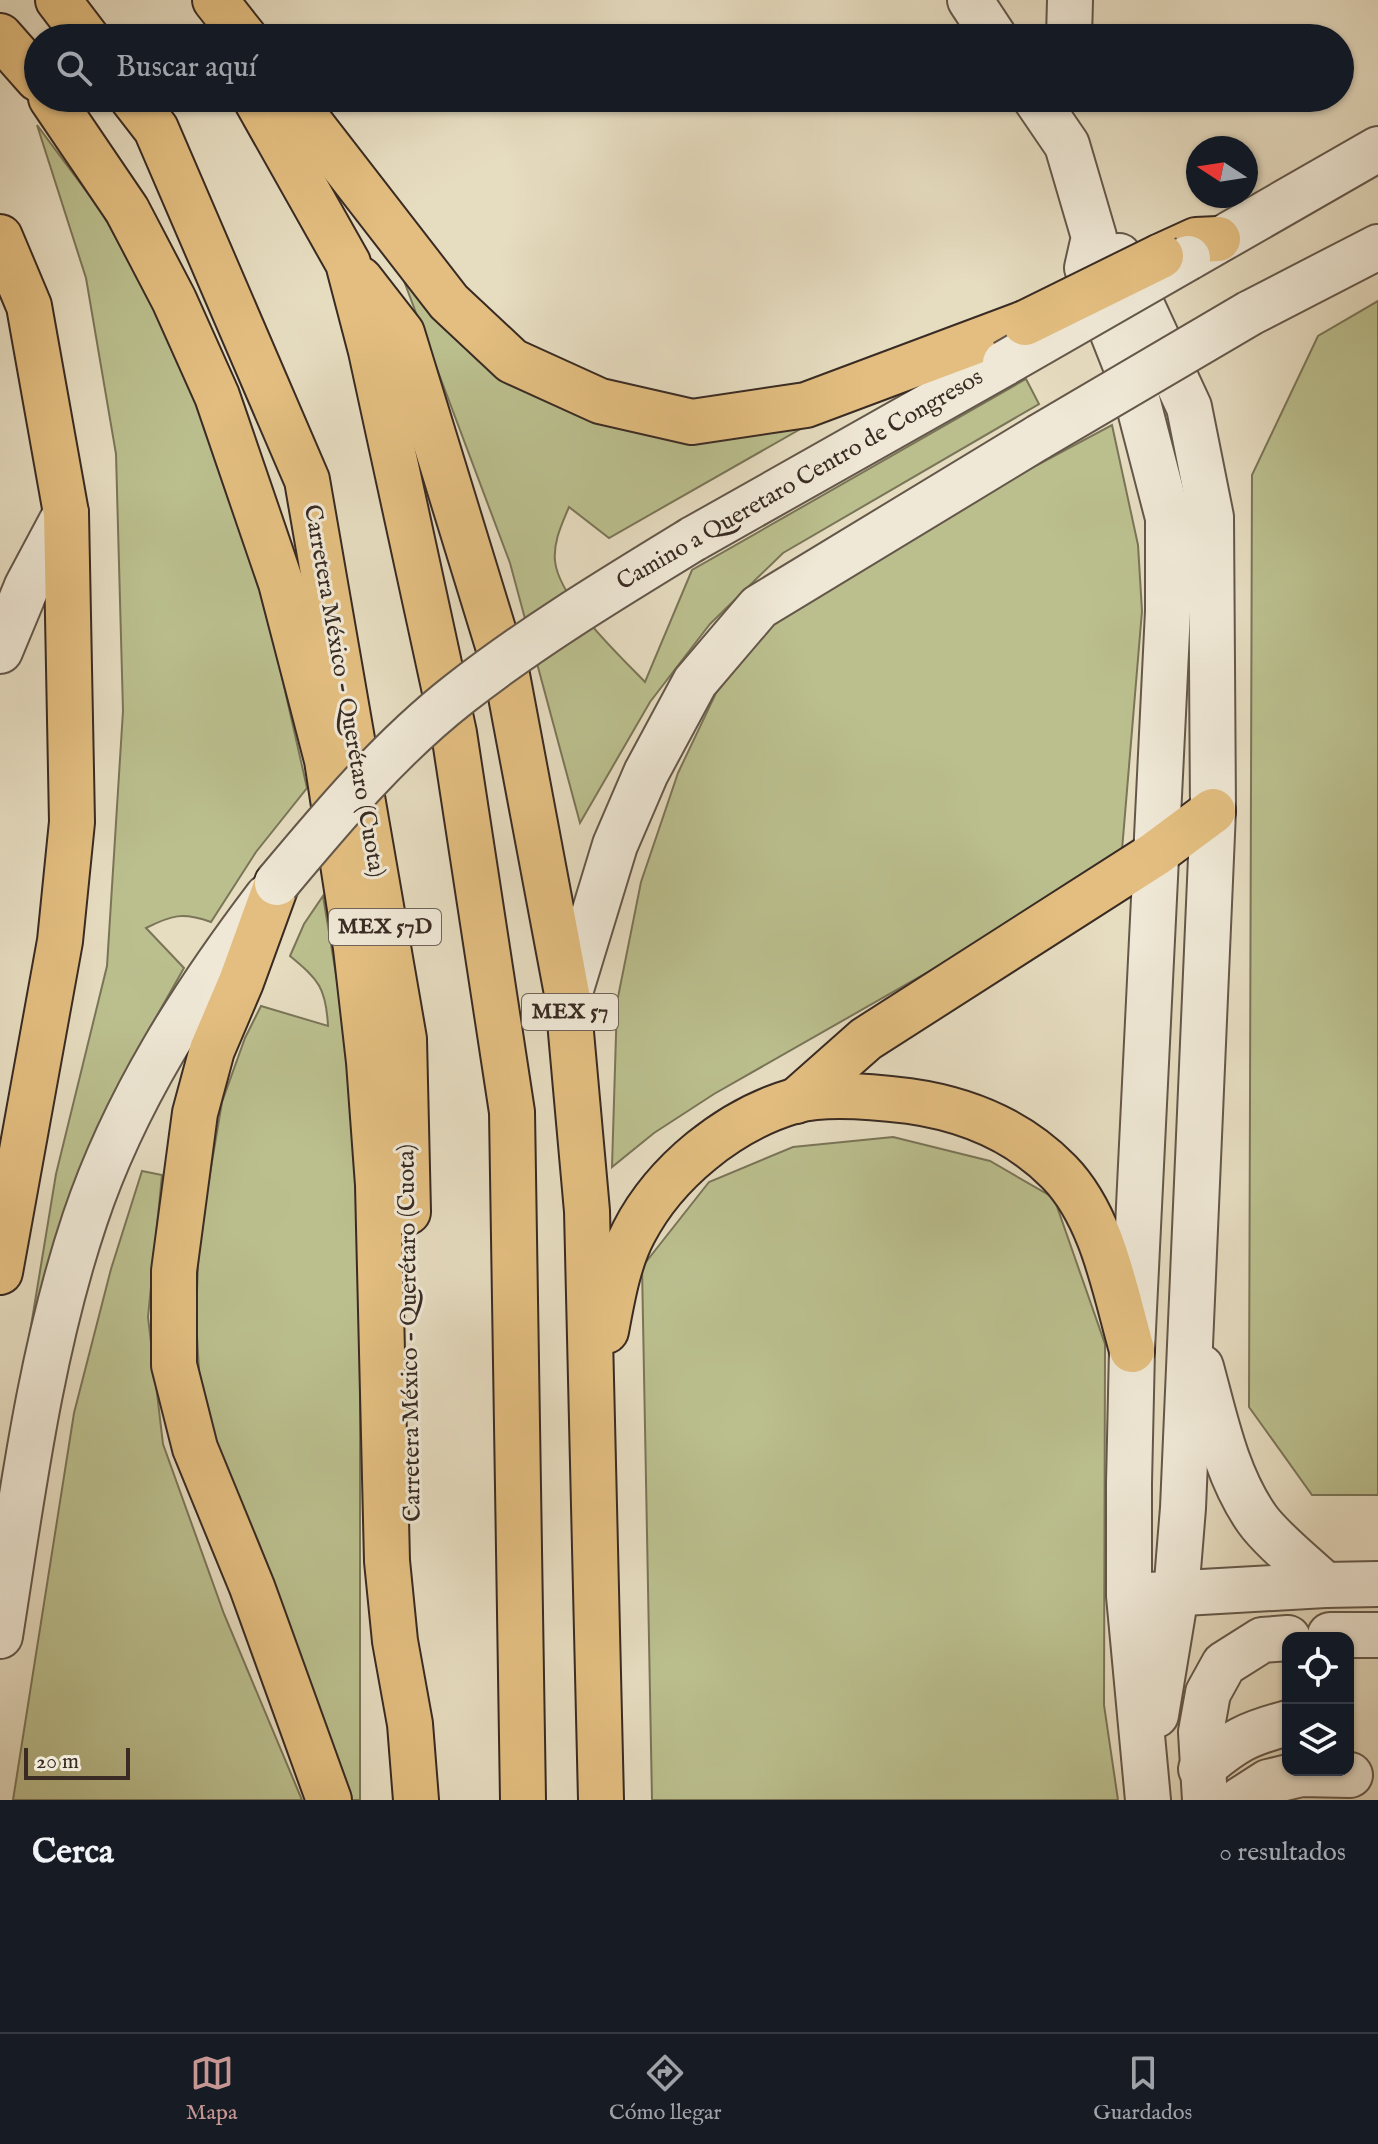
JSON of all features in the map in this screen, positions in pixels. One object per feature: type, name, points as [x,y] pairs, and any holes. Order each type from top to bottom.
[{"type":"highway","points":[[58,0],[76,24]]},
{"type":"highway","points":[[199,0],[213,24]]},
{"type":"highway","points":[[215,0],[234,24]]},
{"type":"highway","points":[[0,36],[24,63]]},
{"type":"highway","points":[[60,112],[127,210],[174,300],[217,396],[281,583],[327,760],[356,948],[369,1062],[378,1185],[387,1561],[395,1641],[410,1724],[416,1800]]},
{"type":"highway","name":"Carretera México - Querétaro (Cuota)","points":[[143,112],[156,129],[307,480],[404,1039],[416,1800]]},
{"type":"highway","points":[[263,112],[348,263],[371,351],[454,733],[512,1112],[523,1800]]},
{"type":"highway","points":[[302,112],[449,302],[512,361],[600,401],[692,422],[806,405],[1025,323],[1189,251]]},
{"type":"highway","points":[[0,237],[29,306],[66,513],[72,822],[60,941],[0,1272]]},
{"type":"highway","name":"MEX 57","points":[[348,263],[402,333],[507,675],[568,999],[587,1211],[601,1798]]},
{"type":"highway","points":[[796,1101],[866,1039],[1155,854],[1213,811]]},
{"type":"highway","points":[[277,883],[226,977],[212,1050],[195,1113],[174,1271],[174,1365],[195,1448],[252,1587],[329,1800]]},
{"type":"highway","points":[[593,1400],[614,1290],[633,1233],[657,1195],[687,1162],[731,1131],[757,1116],[796,1101],[882,1097],[932,1104],[978,1117],[1027,1144],[1061,1173],[1089,1215],[1132,1350]]},
{"type":"street","points":[[970,0],[986,24]]},
{"type":"street","points":[[1069,24],[1070,0]]},
{"type":"street","points":[[1045,112],[1067,145]]},
{"type":"street","points":[[1068,112],[1067,145],[1094,237],[1087,268],[1134,387],[1168,518],[1168,611],[1132,1350],[1129,1596],[1146,1790]]},
{"type":"street","name":"Camino a Queretaro Centro de Congresos","points":[[277,883],[382,763],[456,696],[582,606],[693,539],[1005,363],[1189,251],[1378,149]]},
{"type":"street","points":[[1094,237],[1119,256],[1189,407],[1211,517],[1213,811],[1183,1508],[1176,1594],[1146,1790]]},
{"type":"street","points":[[568,999],[615,845],[646,773],[695,682],[759,607],[1250,313],[1378,247]]},
{"type":"street","points":[[0,651],[27,586],[66,513]]},
{"type":"street","points":[[0,1636],[23,1489],[45,1379],[81,1230],[103,1170],[164,1045],[226,977]]},
{"type":"street","points":[[1191,1329],[1223,1447],[1238,1486],[1258,1521],[1325,1585]]},
{"type":"street","points":[[1129,1596],[1378,1584]]},
{"type":"street","points":[[1354,1636],[1378,1635]]},
{"type":"street","points":[[1203,1784],[1201,1732],[1208,1693],[1224,1664],[1262,1640],[1282,1639]]},
{"type":"street","points":[[1203,1784],[1227,1747],[1251,1732],[1282,1724]]},
{"type":"street","points":[[1240,1800],[1268,1782],[1301,1774],[1352,1779]]},
{"type":"green space","points":[[37,125],[101,211],[186,364],[251,540],[307,788],[256,852],[211,922],[177,916],[146,928],[184,968],[138,1049],[95,1150],[16,1417],[56,1174],[107,966],[123,711],[116,454],[86,278]]},
{"type":"green space","points":[[404,281],[481,356],[537,391],[818,419],[609,538],[569,507],[555,547],[559,576],[578,609],[645,682],[692,570],[1026,379],[1039,404],[783,553],[710,624],[650,702],[580,823],[510,563]]},
{"type":"green space","points":[[1378,301],[1378,1495],[1312,1495],[1249,1407],[1252,475],[1318,336]]},
{"type":"green space","points":[[1112,425],[1138,545],[1142,611],[1121,862],[714,1094],[654,1133],[612,1167],[617,1002],[641,882],[678,773],[716,693],[771,626],[836,573]]},
{"type":"green space","points":[[323,896],[350,1059],[360,1217],[360,1800],[343,1800],[201,1406],[196,1318],[199,1239],[222,1102],[245,1038],[261,1006],[328,1026],[323,993],[308,972],[290,956],[304,924]]},
{"type":"green space","points":[[893,1137],[990,1161],[1054,1198],[1105,1344],[1104,1705],[1118,1800],[652,1800],[642,1267],[709,1182],[793,1147]]},
{"type":"green space","points":[[142,1171],[162,1175],[148,1317],[163,1444],[224,1614],[302,1800],[13,1800],[74,1413],[111,1269]]}]
